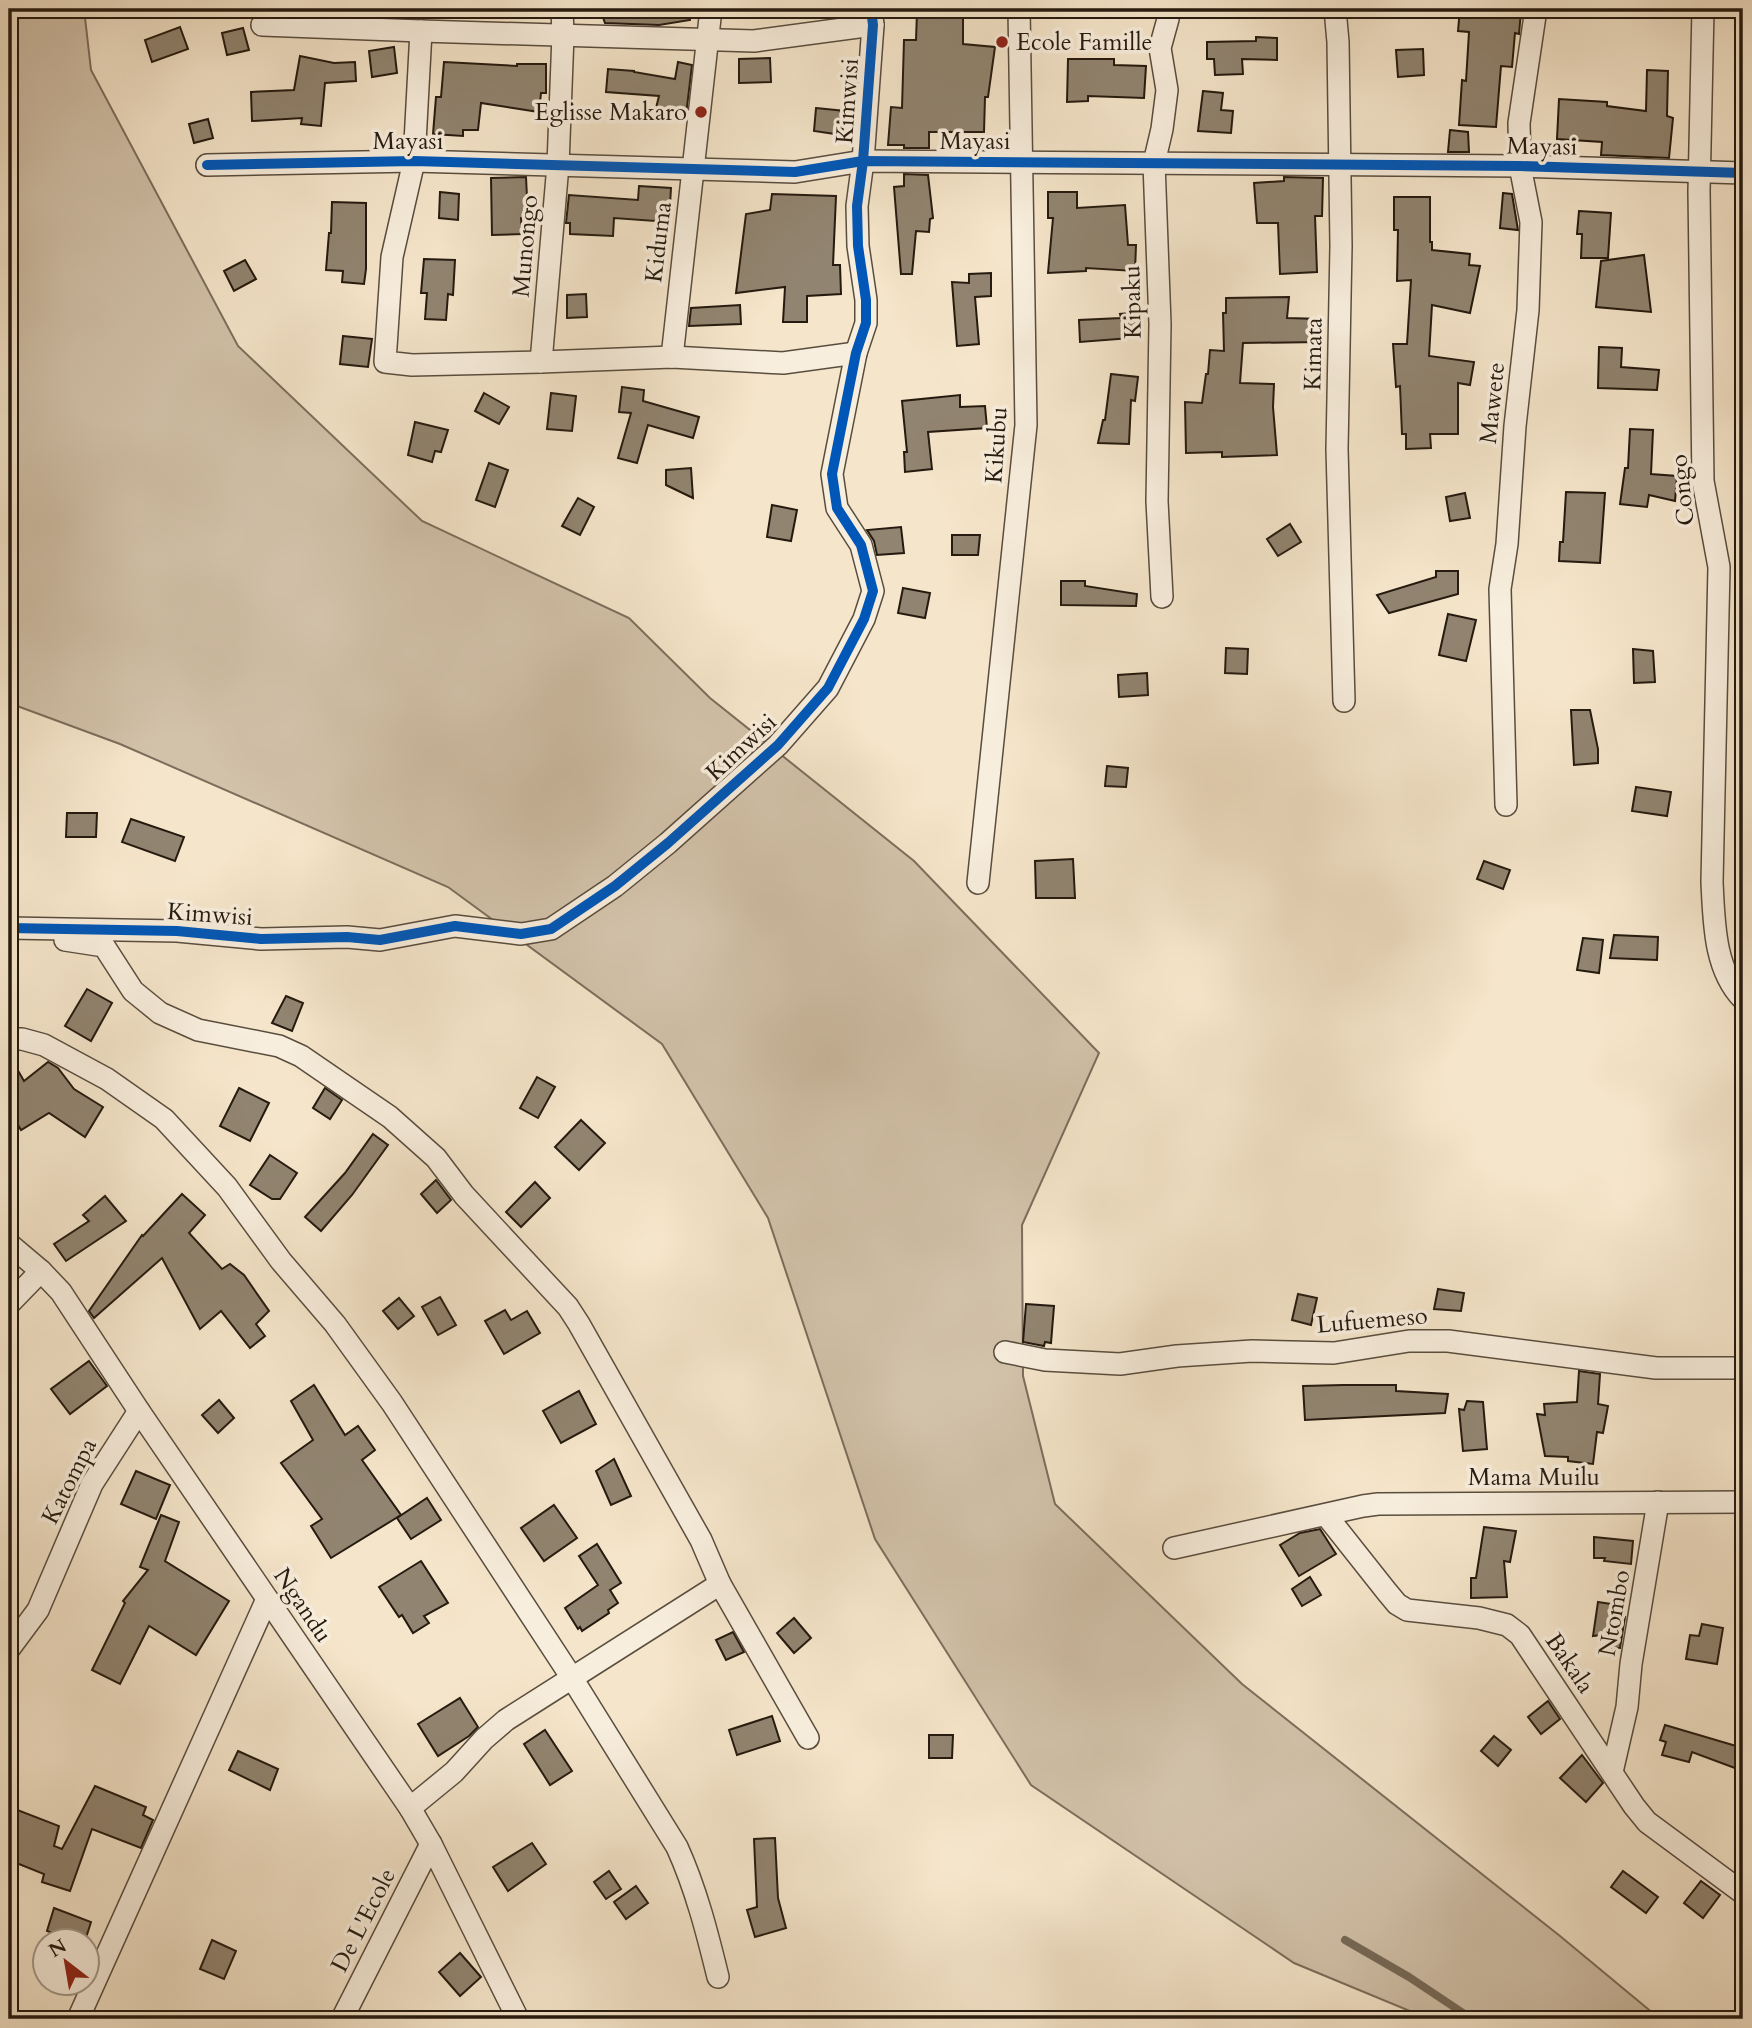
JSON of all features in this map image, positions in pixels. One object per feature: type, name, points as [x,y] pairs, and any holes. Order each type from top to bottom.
[{"type":"street","name":"Munongo","points":[[541,362],[558,165],[562,9]]},
{"type":"street","name":"Kiduma","points":[[672,357],[712,9]]},
{"type":"street","name":"Kikubu","points":[[978,883],[1026,425],[1019,9]]},
{"type":"street","name":"Kipaku","points":[[1162,597],[1157,501],[1160,324],[1154,163],[1167,90],[1160,48],[1168,19],[1167,9]]},
{"type":"street","name":"Kimata","points":[[1335,9],[1338,42],[1341,246],[1337,449],[1344,701]]},
{"type":"street","name":"Mawete","points":[[1506,805],[1500,589],[1507,544],[1515,426],[1528,310],[1531,222],[1520,166],[1519,122],[1536,9]]},
{"type":"street","name":"Congo","points":[[1703,9],[1699,191],[1703,481],[1719,567],[1712,882],[1714,923],[1722,964],[1734,989],[1743,999]]},
{"type":"street","points":[[262,25],[754,41],[872,17]]},
{"type":"street","name":"Kimwisi","points":[[9,930],[177,931],[261,939],[347,937],[380,940],[455,926],[521,933],[551,929],[615,886],[668,843],[778,745],[828,688],[864,619],[873,591],[860,545],[837,508],[832,474],[856,353],[866,323],[866,300],[858,246],[858,206],[872,17]]},
{"type":"street","points":[[414,161],[421,31]]},
{"type":"street","name":"Mayasi","points":[[206,165],[414,161],[795,172],[863,161],[1520,166],[1743,173]]},
{"type":"street","name":"Mayasi","points":[[414,161],[393,257],[385,362],[412,365],[541,362]]},
{"type":"street","points":[[541,362],[672,357],[783,363],[856,353]]},
{"type":"street","points":[[9,930],[104,946],[133,990],[160,1013],[198,1030],[279,1046],[302,1056],[390,1117],[436,1158],[464,1195],[568,1307],[701,1540],[720,1584],[807,1738]]},
{"type":"street","points":[[9,1039],[22,1039],[44,1045],[107,1079],[164,1119],[227,1187],[281,1261],[335,1324],[392,1403],[572,1678],[677,1847],[699,1902],[718,1977]]},
{"type":"street","name":"Ngandu","points":[[9,1244],[61,1292],[410,1808],[431,1844],[518,2019]]},
{"type":"street","points":[[9,1304],[41,1271]]},
{"type":"street","name":"Lufuemeso","points":[[1005,1352],[1045,1360],[1120,1363],[1252,1351],[1334,1353],[1409,1341],[1448,1341],[1656,1368],[1743,1368]]},
{"type":"street","name":"Katompa","points":[[9,1649],[38,1610],[92,1484],[139,1411]]},
{"type":"street","name":"Mama Muilu","points":[[1174,1548],[1378,1504],[1743,1502]]},
{"type":"street","name":"Ntombo","points":[[1612,1772],[1627,1707],[1633,1651],[1658,1503]]},
{"type":"street","name":"Bakala","points":[[1326,1515],[1397,1604],[1407,1610],[1479,1618],[1507,1625],[1520,1634],[1633,1806],[1647,1822],[1743,1893]]},
{"type":"street","points":[[410,1808],[454,1772],[484,1739],[506,1720],[720,1584]]},
{"type":"street","points":[[78,2019],[267,1599]]},
{"type":"street","name":"De L'Ecole","points":[[342,2019],[431,1844]]},
{"type":"shaded area","points":[[9,9],[84,9],[91,70],[238,346],[422,521],[629,618],[710,698],[914,861],[1099,1053],[1022,1225],[1023,1376],[1055,1504],[1242,1684],[1560,1936],[1660,2019],[1429,2019],[1294,1963],[1031,1785],[875,1539],[768,1218],[662,1044],[448,887],[120,744],[9,703]]},
{"type":"building","points":[[600,9],[689,9],[690,20],[659,25],[605,23]]},
{"type":"building","points":[[943,9],[963,9],[963,44],[995,47],[988,97],[985,97],[984,132],[929,132],[929,148],[888,145],[891,107],[902,108],[904,40],[916,40],[917,12],[943,12]]},
{"type":"building","points":[[1460,9],[1521,11],[1519,34],[1515,33],[1512,67],[1501,66],[1496,127],[1459,125],[1462,80],[1466,81],[1469,32],[1458,31]]},
{"type":"building","points":[[180,27],[188,49],[152,62],[145,40]]},
{"type":"building","points":[[243,28],[249,50],[227,55],[222,33]]},
{"type":"building","points":[[1256,37],[1277,38],[1277,60],[1242,59],[1243,74],[1215,75],[1214,59],[1207,59],[1207,42],[1256,41]]},
{"type":"building","points":[[394,47],[397,73],[372,77],[369,51]]},
{"type":"building","points":[[1423,49],[1424,75],[1398,77],[1396,50]]},
{"type":"building","points":[[300,56],[334,63],[355,62],[356,81],[325,83],[321,126],[301,124],[302,118],[252,121],[251,92],[294,90]]},
{"type":"building","points":[[770,58],[771,82],[739,83],[739,59]]},
{"type":"building","points":[[1068,59],[1114,59],[1114,65],[1146,66],[1144,98],[1088,96],[1088,101],[1067,102]]},
{"type":"building","points":[[444,62],[517,66],[546,64],[546,93],[541,93],[539,112],[481,103],[478,130],[463,130],[463,136],[433,134],[436,97],[441,97]]},
{"type":"building","points":[[678,62],[692,65],[686,115],[656,108],[659,96],[606,92],[608,69],[675,79]]},
{"type":"building","points":[[1647,70],[1668,71],[1667,116],[1673,118],[1669,158],[1601,155],[1602,142],[1557,139],[1559,99],[1607,102],[1607,106],[1646,111]]},
{"type":"building","points":[[1203,91],[1223,93],[1221,110],[1233,111],[1231,133],[1198,131]]},
{"type":"building","points":[[816,108],[845,111],[842,135],[814,131]]},
{"type":"building","points":[[208,119],[213,138],[194,143],[189,124]]},
{"type":"building","points":[[1450,130],[1468,132],[1469,152],[1448,152]]},
{"type":"building","points":[[904,174],[928,175],[933,218],[930,219],[929,232],[916,231],[912,274],[901,274],[894,187],[904,186]]},
{"type":"building","points":[[526,177],[528,218],[521,218],[522,234],[492,235],[491,178]]},
{"type":"building","points":[[1284,177],[1323,178],[1322,216],[1315,216],[1317,272],[1280,274],[1278,223],[1257,223],[1254,183],[1284,181]]},
{"type":"building","points":[[639,186],[671,188],[669,222],[614,218],[613,236],[570,234],[570,223],[566,223],[569,195],[638,200]]},
{"type":"building","points":[[440,192],[459,194],[458,220],[439,218]]},
{"type":"building","points":[[1048,192],[1077,192],[1077,208],[1125,205],[1128,245],[1136,245],[1135,271],[1086,268],[1086,271],[1048,273],[1053,218],[1048,218]]},
{"type":"building","points":[[1503,193],[1512,194],[1518,230],[1500,228]]},
{"type":"building","points":[[772,194],[836,196],[833,265],[840,265],[841,294],[807,296],[807,322],[783,322],[785,287],[736,293],[746,214],[770,210]]},
{"type":"building","points":[[1394,197],[1430,197],[1432,250],[1470,254],[1469,265],[1480,266],[1470,313],[1432,305],[1429,356],[1474,362],[1470,385],[1458,383],[1458,434],[1430,434],[1431,448],[1406,449],[1406,434],[1402,434],[1400,386],[1396,387],[1393,344],[1407,344],[1411,280],[1397,281],[1398,230],[1394,230]]},
{"type":"building","points":[[332,202],[366,203],[364,284],[342,282],[343,271],[326,270]]},
{"type":"building","points":[[1579,211],[1611,213],[1608,258],[1581,258],[1582,234],[1577,234]]},
{"type":"building","points":[[1644,255],[1651,312],[1596,307],[1601,261]]},
{"type":"building","points":[[424,259],[455,260],[453,295],[448,294],[446,320],[425,319],[427,293],[421,293]]},
{"type":"building","points":[[245,260],[256,279],[234,291],[224,271]]},
{"type":"building","points":[[991,273],[991,296],[975,297],[979,344],[957,346],[952,282],[969,283],[969,274]]},
{"type":"building","points":[[586,294],[587,317],[567,318],[567,295]]},
{"type":"building","points":[[1289,297],[1287,318],[1321,319],[1320,342],[1243,343],[1240,383],[1274,384],[1277,455],[1222,457],[1222,452],[1186,453],[1185,402],[1202,403],[1210,350],[1224,351],[1223,313],[1226,313],[1226,298]]},
{"type":"building","points":[[740,305],[741,324],[689,326],[691,308]]},
{"type":"building","points":[[1141,312],[1143,337],[1080,342],[1079,320],[1121,318],[1120,314]]},
{"type":"building","points":[[343,336],[372,339],[368,367],[340,364]]},
{"type":"building","points":[[1599,347],[1622,348],[1621,367],[1659,370],[1657,390],[1598,388]]},
{"type":"building","points":[[1111,374],[1138,377],[1135,401],[1131,400],[1129,444],[1098,443],[1105,420]]},
{"type":"building","points":[[622,387],[644,390],[643,401],[699,417],[693,438],[648,425],[637,463],[618,458],[631,413],[619,412]]},
{"type":"building","points":[[484,393],[509,407],[499,424],[475,411]]},
{"type":"building","points":[[551,393],[576,396],[572,431],[547,429]]},
{"type":"building","points":[[960,395],[960,407],[985,406],[987,428],[928,432],[932,469],[905,472],[904,452],[907,452],[902,401]]},
{"type":"building","points":[[415,422],[448,430],[441,452],[435,451],[432,462],[408,455]]},
{"type":"building","points":[[1630,429],[1653,430],[1651,474],[1677,476],[1675,501],[1649,495],[1647,507],[1620,504],[1625,468],[1628,468]]},
{"type":"building","points":[[489,463],[508,470],[495,507],[476,500]]},
{"type":"building","points":[[691,468],[693,498],[666,485],[666,470]]},
{"type":"building","points":[[1566,492],[1605,493],[1600,563],[1559,561]]},
{"type":"building","points":[[1465,493],[1470,518],[1450,521],[1446,497]]},
{"type":"building","points":[[578,498],[594,507],[580,535],[562,526]]},
{"type":"building","points":[[772,505],[797,510],[791,541],[767,537]]},
{"type":"building","points":[[1290,524],[1301,542],[1278,556],[1267,539]]},
{"type":"building","points":[[901,527],[904,553],[877,555],[874,541],[867,530]]},
{"type":"building","points":[[952,535],[980,535],[978,555],[952,555]]},
{"type":"building","points":[[1436,571],[1458,571],[1458,594],[1389,613],[1377,595],[1436,577]]},
{"type":"building","points":[[1061,581],[1085,581],[1085,586],[1137,594],[1136,606],[1061,605]]},
{"type":"building","points":[[903,588],[930,593],[925,618],[898,613]]},
{"type":"building","points":[[1448,614],[1476,620],[1466,661],[1439,655]]},
{"type":"building","points":[[1226,648],[1248,649],[1247,674],[1225,673]]},
{"type":"building","points":[[1633,649],[1653,651],[1655,682],[1634,683]]},
{"type":"building","points":[[1147,673],[1148,695],[1119,697],[1118,675]]},
{"type":"building","points":[[1571,710],[1590,710],[1598,763],[1574,765]]},
{"type":"building","points":[[1107,766],[1128,768],[1126,787],[1105,786]]},
{"type":"building","points":[[1636,787],[1671,792],[1667,816],[1632,811]]},
{"type":"building","points":[[67,813],[97,813],[96,837],[66,837]]},
{"type":"building","points":[[131,819],[184,837],[175,861],[122,842]]},
{"type":"building","points":[[1073,859],[1075,898],[1036,898],[1035,861]]},
{"type":"building","points":[[1484,861],[1510,870],[1503,889],[1477,879]]},
{"type":"building","points":[[1614,935],[1658,937],[1657,960],[1610,958]]},
{"type":"building","points":[[1583,938],[1603,940],[1599,973],[1577,970]]},
{"type":"building","points":[[87,989],[112,1003],[91,1041],[65,1026]]},
{"type":"building","points":[[286,996],[303,1003],[292,1031],[272,1023]]},
{"type":"building","points":[[9,1055],[24,1081],[48,1062],[58,1068],[74,1089],[103,1107],[85,1137],[49,1113],[21,1130],[9,1110]]},
{"type":"building","points":[[537,1077],[555,1087],[538,1118],[520,1108]]},
{"type":"building","points":[[239,1088],[269,1103],[250,1141],[220,1126]]},
{"type":"building","points":[[325,1088],[342,1100],[330,1119],[313,1108]]},
{"type":"building","points":[[581,1120],[605,1143],[579,1170],[555,1147]]},
{"type":"building","points":[[373,1134],[388,1145],[352,1195],[321,1231],[305,1217],[345,1173]]},
{"type":"building","points":[[270,1155],[297,1173],[280,1199],[272,1199],[250,1185]]},
{"type":"building","points":[[436,1180],[451,1200],[437,1213],[421,1194]]},
{"type":"building","points":[[535,1182],[550,1198],[521,1227],[506,1212]]},
{"type":"building","points":[[182,1194],[205,1215],[189,1233],[222,1269],[230,1264],[244,1275],[269,1311],[256,1324],[265,1336],[250,1348],[221,1311],[200,1329],[162,1258],[94,1318],[89,1311],[142,1235]]},
{"type":"building","points":[[105,1196],[126,1221],[66,1261],[54,1244],[89,1221],[83,1215]]},
{"type":"building","points":[[1438,1289],[1464,1293],[1461,1311],[1434,1309]]},
{"type":"building","points":[[1298,1294],[1317,1298],[1311,1325],[1292,1320]]},
{"type":"building","points":[[440,1297],[456,1325],[438,1335],[422,1307]]},
{"type":"building","points":[[399,1298],[414,1316],[398,1329],[383,1311]]},
{"type":"building","points":[[1026,1304],[1054,1306],[1051,1343],[1045,1342],[1044,1346],[1023,1342]]},
{"type":"building","points":[[505,1310],[511,1320],[527,1311],[540,1333],[504,1354],[485,1321]]},
{"type":"building","points":[[89,1361],[107,1386],[70,1414],[51,1389]]},
{"type":"building","points":[[1579,1371],[1600,1374],[1598,1404],[1608,1406],[1603,1433],[1597,1432],[1593,1464],[1568,1461],[1568,1457],[1545,1456],[1537,1414],[1545,1415],[1544,1404],[1577,1402]]},
{"type":"building","points":[[314,1385],[345,1435],[358,1426],[375,1450],[362,1460],[401,1515],[331,1558],[311,1526],[322,1519],[281,1463],[313,1440],[291,1401]]},
{"type":"building","points":[[1396,1385],[1396,1391],[1448,1394],[1445,1413],[1305,1420],[1303,1386]]},
{"type":"building","points":[[579,1391],[596,1424],[561,1443],[543,1411]]},
{"type":"building","points":[[219,1400],[234,1418],[218,1433],[202,1415]]},
{"type":"building","points":[[1467,1401],[1483,1402],[1487,1449],[1463,1451],[1459,1409],[1464,1410]]},
{"type":"building","points":[[614,1459],[631,1496],[611,1505],[596,1471]]},
{"type":"building","points":[[136,1471],[170,1485],[156,1519],[121,1504]]},
{"type":"building","points":[[427,1498],[441,1520],[411,1539],[397,1518]]},
{"type":"building","points":[[554,1505],[577,1538],[544,1561],[521,1528]]},
{"type":"building","points":[[161,1515],[179,1522],[165,1561],[229,1601],[196,1655],[149,1626],[120,1684],[92,1670],[125,1603],[123,1601],[148,1570],[140,1567]]},
{"type":"building","points":[[1484,1527],[1516,1531],[1510,1562],[1504,1561],[1507,1597],[1471,1598],[1471,1578],[1476,1578]]},
{"type":"building","points":[[1320,1529],[1336,1554],[1299,1576],[1280,1545],[1300,1533]]},
{"type":"building","points":[[1594,1537],[1633,1541],[1631,1564],[1594,1558]]},
{"type":"building","points":[[597,1544],[621,1583],[610,1590],[618,1603],[608,1610],[609,1613],[582,1631],[565,1608],[598,1585],[579,1556]]},
{"type":"building","points":[[421,1561],[448,1603],[424,1616],[429,1623],[413,1633],[379,1587]]},
{"type":"building","points":[[1310,1577],[1321,1595],[1302,1606],[1292,1589]]},
{"type":"building","points":[[1598,1602],[1625,1606],[1620,1648],[1601,1647],[1601,1635],[1593,1636]]},
{"type":"building","points":[[794,1618],[811,1638],[794,1653],[777,1633]]},
{"type":"building","points":[[1702,1624],[1723,1628],[1717,1664],[1686,1659],[1690,1635],[1699,1636]]},
{"type":"building","points":[[733,1632],[744,1652],[726,1660],[716,1640]]},
{"type":"building","points":[[460,1698],[478,1727],[438,1756],[418,1724]]},
{"type":"building","points":[[1548,1701],[1560,1719],[1541,1734],[1528,1717]]},
{"type":"building","points":[[772,1716],[780,1741],[737,1755],[729,1730]]},
{"type":"building","points":[[1665,1725],[1743,1748],[1743,1771],[1692,1752],[1689,1762],[1662,1755],[1666,1742],[1660,1740]]},
{"type":"building","points":[[545,1730],[572,1771],[550,1785],[524,1744]]},
{"type":"building","points":[[929,1735],[953,1735],[952,1758],[929,1758]]},
{"type":"building","points":[[1494,1736],[1511,1750],[1498,1766],[1481,1751]]},
{"type":"building","points":[[238,1751],[278,1769],[270,1790],[229,1770]]},
{"type":"building","points":[[1582,1755],[1603,1783],[1586,1802],[1560,1778]]},
{"type":"building","points":[[95,1786],[146,1807],[143,1815],[153,1820],[141,1848],[92,1829],[70,1891],[42,1882],[44,1874],[9,1860],[9,1826],[15,1809],[59,1826],[54,1846],[62,1849]]},
{"type":"building","points":[[775,1838],[778,1898],[786,1928],[755,1937],[747,1910],[757,1907],[754,1839]]},
{"type":"building","points":[[532,1843],[546,1864],[508,1891],[493,1867]]},
{"type":"building","points":[[609,1871],[621,1889],[606,1899],[594,1882]]},
{"type":"building","points":[[1623,1871],[1658,1897],[1646,1913],[1611,1887]]},
{"type":"building","points":[[1701,1881],[1720,1895],[1703,1918],[1684,1903]]},
{"type":"building","points":[[636,1886],[648,1903],[626,1919],[614,1902]]},
{"type":"building","points":[[54,1908],[91,1922],[90,1926],[49,1926]]},
{"type":"building","points":[[212,1940],[236,1951],[224,1979],[200,1969]]},
{"type":"building","points":[[460,1953],[481,1977],[460,1996],[439,1972]]},
{"type":"waterway","points":[[1345,1940],[1409,1977],[1472,2019]]},
{"type":"cycle path","points":[[9,928],[177,931],[261,939],[347,937],[380,940],[455,926],[521,934],[551,929],[615,886],[668,843],[778,745],[828,688],[864,619],[873,591],[861,545],[837,508],[832,474],[856,353],[866,323],[857,206],[873,25],[871,9]]},
{"type":"cycle path","points":[[207,165],[414,161],[795,172],[863,161],[1520,166],[1743,173]]},
{"type":"place","name":"Ecole Famille","points":[[1002,42]]},
{"type":"place","name":"Eglisse Makaro","points":[[701,112]]}]
